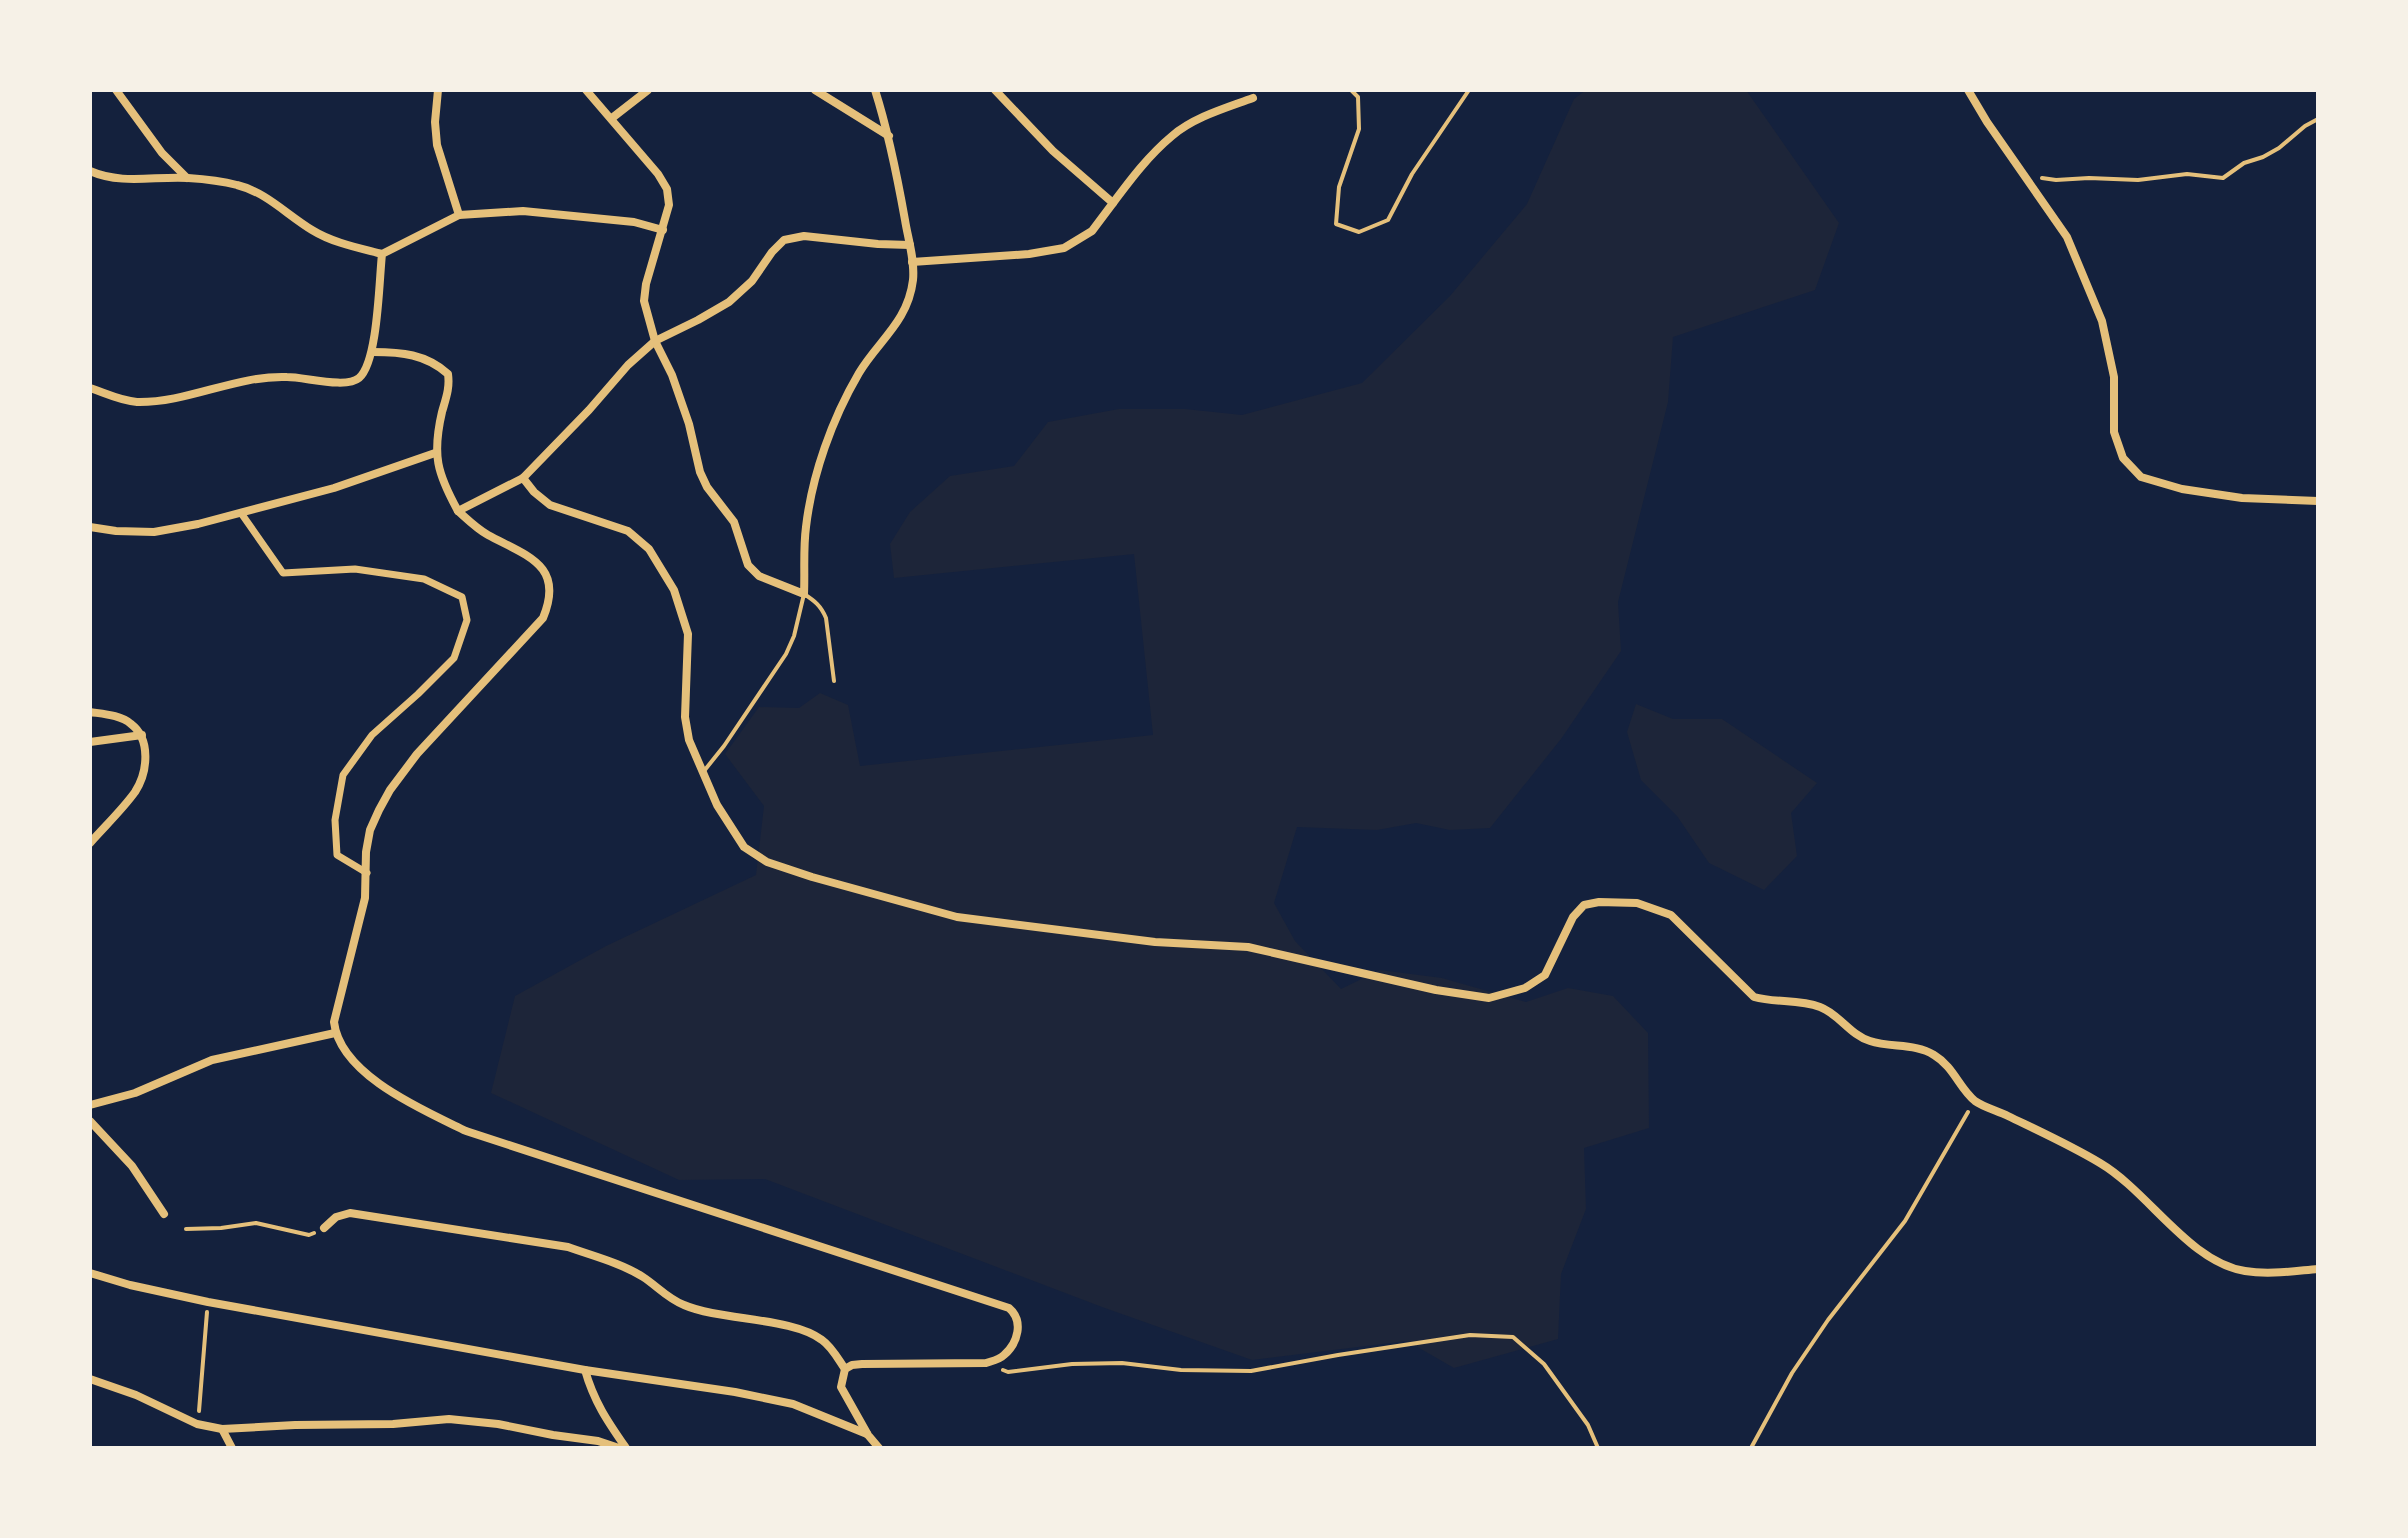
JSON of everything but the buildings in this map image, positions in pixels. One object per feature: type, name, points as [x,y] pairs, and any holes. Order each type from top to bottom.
[{"type":"street","points":[[116,90],[162,153],[187,178]]},
{"type":"street","points":[[438,90],[435,122],[437,145],[459,215]]},
{"type":"street","points":[[586,90],[658,174],[667,189],[669,205],[644,301],[655,341],[672,375],[689,424],[700,472],[707,487],[734,522],[748,565],[759,576],[804,594],[806,527],[818,472],[837,417],[860,371],[895,329],[913,281],[910,245],[890,136],[875,90]]},
{"type":"street","points":[[612,118],[648,90]]},
{"type":"street","points":[[815,90],[890,136]]},
{"type":"street","points":[[995,90],[1053,151],[1113,203]]},
{"type":"street","points":[[1968,90],[2067,237],[2102,321],[2114,377],[2114,432],[2123,458],[2141,477],[2182,489],[2242,498],[2318,501]]},
{"type":"street","points":[[912,262],[974,259],[1064,248],[1092,231],[1137,170],[1173,134],[1204,117],[1253,98]]},
{"type":"street","points":[[90,171],[122,180],[187,178],[238,185],[255,192],[314,231],[382,254],[459,215],[523,211],[634,222],[663,230]]},
{"type":"street","points":[[458,511],[523,478],[628,365],[655,341],[729,302],[752,281],[784,240],[804,236],[910,245]]},
{"type":"street","points":[[90,388],[134,402],[164,400],[280,376],[345,383],[357,380],[367,369],[373,352],[382,254]]},
{"type":"street","points":[[373,352],[398,352],[424,358],[448,374],[449,387],[435,453],[443,484],[458,511],[485,533],[520,550],[544,569],[549,584],[549,604],[543,618],[417,754],[390,790],[370,830],[365,898],[337,1004],[335,1033],[343,1050],[389,1089],[466,1131],[1009,1308],[1018,1321],[1019,1329],[1003,1357],[986,1363],[862,1364],[845,1369]]},
{"type":"street","points":[[90,527],[154,532],[334,488],[435,453]]},
{"type":"street","points":[[523,478],[550,505],[628,531],[649,549],[674,590],[688,634],[685,717],[689,740],[717,805],[744,847],[767,862],[957,917],[1139,940],[1248,947],[1436,990],[1489,998],[1525,988],[1545,975],[1573,917],[1584,905],[1599,902],[1637,903],[1671,915],[1754,997],[1767,1001],[1809,1003],[1824,1008],[1860,1038],[1880,1045],[1913,1047],[1932,1054],[1947,1064],[1975,1101],[2105,1165],[2133,1186],[2208,1258],[2244,1271],[2318,1269]]},
{"type":"street","points":[[241,513],[283,573],[355,569],[424,579],[462,597],[467,620],[454,658],[372,735],[343,775],[335,820],[337,855],[367,873]]},
{"type":"street","points":[[90,712],[131,723],[142,735],[146,755],[136,790],[90,843]]},
{"type":"street","points":[[90,742],[142,735]]},
{"type":"street","points":[[90,1105],[135,1093],[212,1060],[335,1033]]},
{"type":"street","points":[[90,1121],[132,1166],[164,1214]]},
{"type":"street","points":[[324,1228],[336,1217],[350,1213],[568,1247],[644,1277],[663,1294],[684,1306],[793,1327],[821,1338],[845,1369],[841,1387],[868,1435],[879,1448]]},
{"type":"street","points":[[90,1273],[208,1302],[793,1404],[868,1435]]},
{"type":"street","points":[[585,1370],[596,1403],[626,1448]]},
{"type":"street","points":[[90,1379],[136,1395],[197,1424],[222,1429],[393,1424],[449,1419],[598,1441],[619,1448]]},
{"type":"street","points":[[222,1429],[232,1448]]},
{"type":"lane","points":[[704,771],[786,654],[794,636],[804,594],[815,601],[826,618],[834,681]]},
{"type":"path","points":[[1351,90],[1358,97],[1359,129],[1339,187],[1336,224],[1359,232],[1388,220],[1412,174],[1469,90]]},
{"type":"path","points":[[2041,178],[2138,180],[2187,174],[2223,178],[2244,163],[2279,148],[2318,119]]},
{"type":"path","points":[[1751,1448],[1792,1373],[1828,1320],[1905,1221],[1975,1101]]},
{"type":"path","points":[[186,1229],[256,1223],[309,1235],[324,1228]]},
{"type":"path","points":[[197,1424],[208,1302]]},
{"type":"path","points":[[986,1363],[1008,1372],[1072,1364],[1122,1363],[1181,1370],[1251,1371],[1470,1335],[1513,1337],[1544,1364],[1588,1425],[1598,1448]]},
{"type":"shaded area","points":[[1586,90],[1746,90],[1839,223],[1815,290],[1673,337],[1668,402],[1618,602],[1621,651],[1561,739],[1490,828],[1450,830],[1416,823],[1377,830],[1297,827],[1274,903],[1295,941],[1341,989],[1380,970],[1442,978],[1526,1002],[1568,988],[1613,996],[1648,1033],[1649,1128],[1584,1148],[1586,1209],[1561,1274],[1558,1339],[1454,1368],[1407,1341],[1252,1360],[1102,1307],[765,1179],[679,1180],[491,1093],[515,996],[606,946],[756,875],[764,806],[725,754],[759,707],[799,708],[820,693],[848,705],[860,766],[1153,735],[1134,554],[894,578],[890,544],[910,512],[950,476],[1014,466],[1048,422],[1119,409],[1185,409],[1242,415],[1362,383],[1450,296],[1527,204],[1574,99]]},
{"type":"shaded area","points":[[1636,704],[1673,719],[1722,719],[1817,783],[1791,813],[1797,856],[1764,890],[1709,863],[1677,816],[1641,780],[1627,732]]}]
